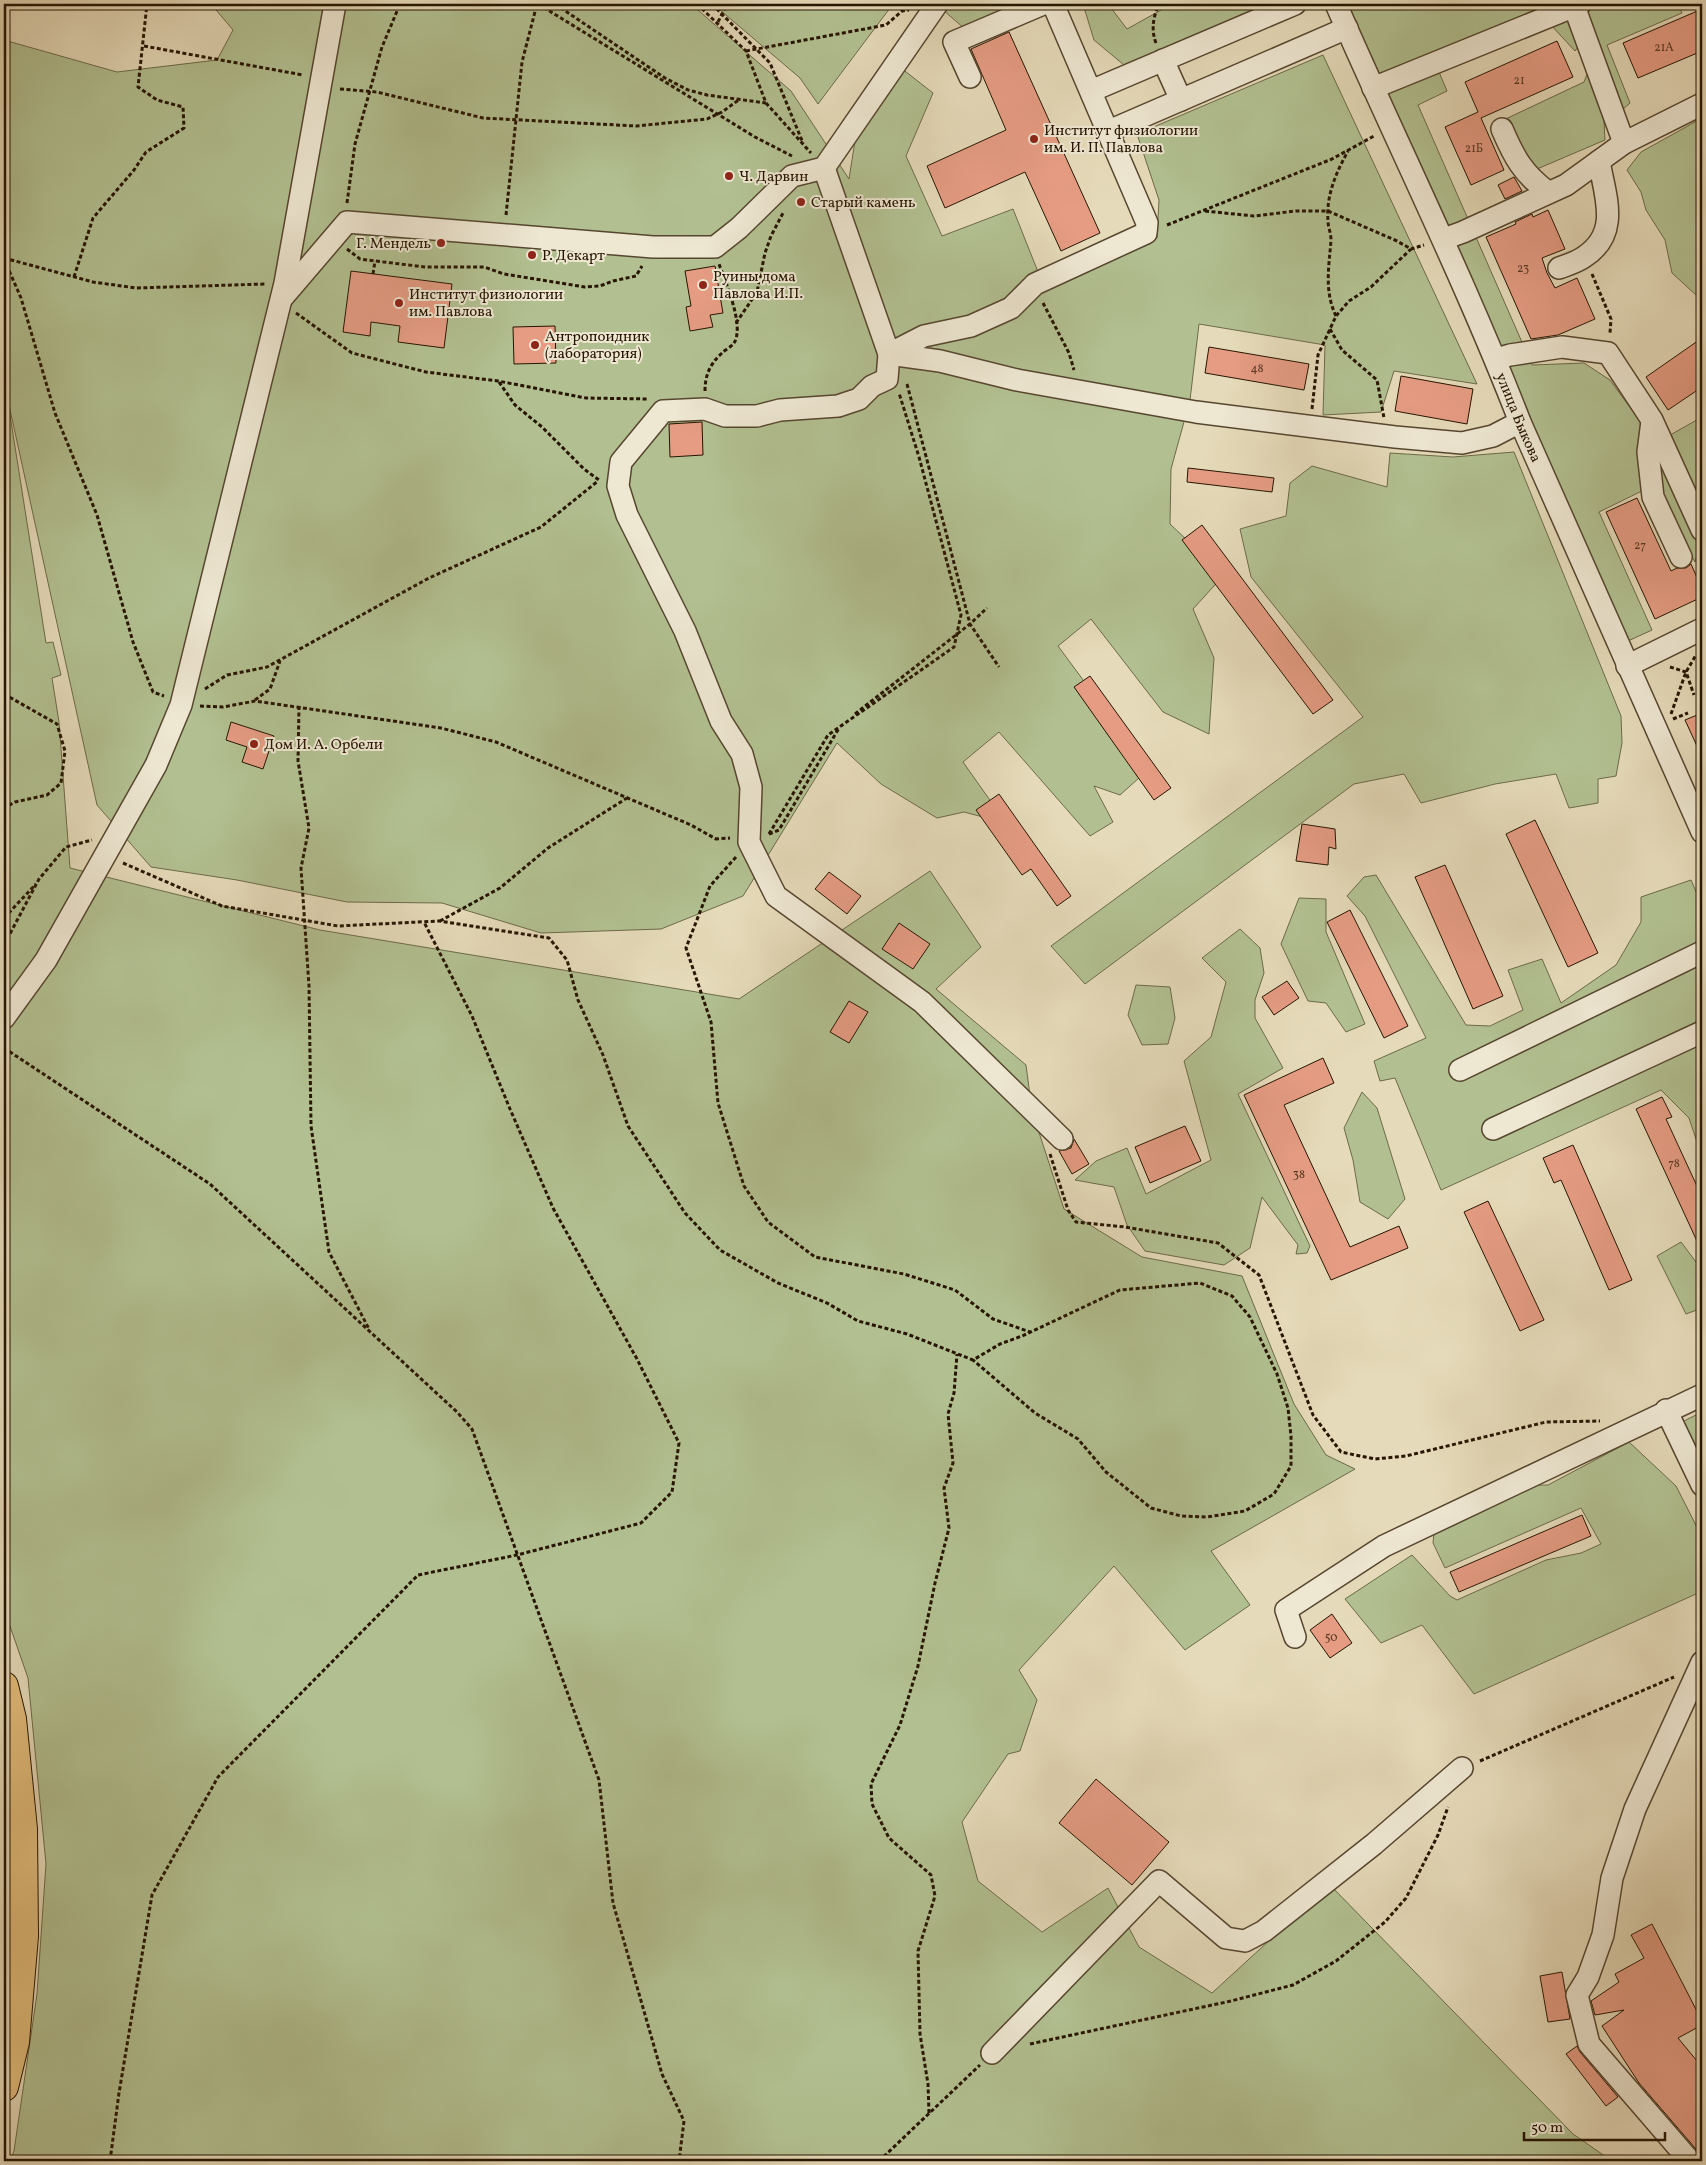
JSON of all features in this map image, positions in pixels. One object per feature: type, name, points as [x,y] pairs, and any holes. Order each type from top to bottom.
[{"type":"main road","points":[[4,1686],[12,1719],[23,1829],[24,1936],[15,2042],[4,2087]]},
{"type":"street","points":[[4,1018],[46,960],[156,765],[181,705],[283,292],[335,4]]},
{"type":"street","points":[[954,42],[1043,4]]},
{"type":"street","points":[[889,354],[924,336],[971,326],[1010,308],[1035,284],[1146,233],[1147,223],[1053,4]]},
{"type":"street","points":[[1091,91],[1295,4]]},
{"type":"street","name":"улица Быкова","points":[[1336,4],[1390,128],[1444,239],[1496,360],[1520,422],[1702,832]]},
{"type":"street","points":[[1373,88],[1577,5],[1624,143]]},
{"type":"street","points":[[283,292],[347,222],[642,246],[715,247],[739,228],[792,176],[820,169],[933,11],[954,42],[970,77]]},
{"type":"street","points":[[1109,131],[1347,28]]},
{"type":"street","points":[[1162,60],[1181,100]]},
{"type":"street","points":[[1444,239],[1566,185],[1624,143],[1702,104]]},
{"type":"street","points":[[1502,129],[1515,160],[1532,180],[1548,192]]},
{"type":"street","points":[[1559,268],[1584,257],[1603,239],[1609,218],[1598,161]]},
{"type":"street","points":[[820,169],[889,354],[887,379],[872,386],[859,399],[838,406],[780,410],[757,416],[725,416],[705,409],[664,411],[621,462],[618,486],[627,515],[685,631],[721,721],[742,754],[751,786],[749,842],[776,896],[922,1002],[1055,1143]]},
{"type":"street","points":[[1496,360],[1510,355],[1562,347],[1608,353],[1652,420],[1702,530]]},
{"type":"street","points":[[889,354],[940,361],[1017,380],[1196,412],[1383,436],[1462,443],[1493,436],[1520,422]]},
{"type":"street","points":[[1652,420],[1648,452],[1653,497],[1681,557]]},
{"type":"street","points":[[1627,666],[1702,629]]},
{"type":"street","points":[[1460,1070],[1702,952]]},
{"type":"street","points":[[1493,1129],[1702,1032]]},
{"type":"street","points":[[1295,1637],[1286,1610],[1384,1546],[1666,1410],[1702,1395]]},
{"type":"street","points":[[1666,1410],[1702,1485]]},
{"type":"street","points":[[1690,2161],[1589,2044],[1577,1995],[1588,1977],[1603,1935],[1612,1878],[1635,1809],[1701,1664]]},
{"type":"street","points":[[992,2053],[1159,1881],[1226,1938],[1245,1941],[1264,1931],[1374,1844],[1462,1768]]},
{"type":"path","points":[[74,277],[93,218],[134,170],[146,152],[184,128],[183,107],[158,100],[138,87],[144,46],[147,4]]},
{"type":"path","points":[[346,213],[356,144],[382,47],[400,4]]},
{"type":"path","points":[[505,235],[522,62],[537,4]]},
{"type":"path","points":[[555,4],[665,78],[688,90],[707,95],[766,102]]},
{"type":"path","points":[[697,4],[718,22],[746,51],[766,102],[820,169]]},
{"type":"path","points":[[712,4],[770,63],[820,169]]},
{"type":"path","points":[[718,22],[727,4]]},
{"type":"path","points":[[1159,4],[1155,12],[1152,34],[1162,60]]},
{"type":"path","points":[[746,51],[886,25],[902,11],[933,11]]},
{"type":"path","points":[[144,46],[302,74],[319,87],[370,92],[483,118],[636,126],[707,119],[722,112],[740,99]]},
{"type":"path","points":[[1146,233],[1332,160],[1390,128]]},
{"type":"path","points":[[1336,316],[1331,306],[1327,281],[1331,238],[1328,211],[1332,188],[1348,150]]},
{"type":"path","points":[[736,324],[757,292],[765,253],[771,236],[783,215],[792,176]]},
{"type":"path","points":[[1204,211],[1254,216],[1328,211],[1390,237],[1411,249]]},
{"type":"path","points":[[1311,427],[1318,355],[1336,316],[1349,301],[1371,287],[1411,249],[1444,239]]},
{"type":"path","points":[[331,241],[342,245],[360,259],[426,267],[484,267],[504,274],[585,287],[600,286],[636,276],[642,266],[642,246]]},
{"type":"path","points":[[705,409],[705,377],[712,363],[734,342],[736,324],[736,312],[715,247]]},
{"type":"path","points":[[1584,257],[1612,319],[1608,353]]},
{"type":"path","points":[[4,259],[74,277],[136,288],[283,292],[352,353],[426,372],[498,381],[586,398],[649,399],[664,411]]},
{"type":"path","points":[[4,259],[21,298],[55,413],[97,515],[133,642],[153,692],[181,705],[223,707],[255,701],[441,728],[496,742],[691,825],[715,839],[749,842]]},
{"type":"path","points":[[373,274],[375,261]]},
{"type":"path","points":[[1035,284],[1051,321],[1069,353],[1075,373],[1073,390]]},
{"type":"path","points":[[1330,329],[1342,350],[1377,380],[1384,416],[1383,436]]},
{"type":"path","points":[[889,354],[902,367],[970,624],[999,667]]},
{"type":"path","points":[[498,381],[515,405],[542,427],[605,487]]},
{"type":"path","points":[[181,705],[227,675],[267,667],[429,578],[540,527],[621,462]]},
{"type":"path","points":[[987,608],[970,624],[842,725],[779,830],[749,842],[710,886],[686,948],[711,1022],[718,1103],[744,1186],[768,1222],[815,1257],[904,1274],[955,1290],[993,1319],[1030,1332]]},
{"type":"path","points":[[1688,713],[1668,721],[1686,672],[1698,651]]},
{"type":"path","points":[[255,701],[270,689],[280,660]]},
{"type":"path","points":[[1686,672],[1694,695]]},
{"type":"path","points":[[4,694],[57,724],[65,751],[61,783],[47,795],[14,802],[4,808]]},
{"type":"path","points":[[299,706],[298,761],[309,828],[301,868],[309,986],[310,1126],[329,1252],[370,1332]]},
{"type":"path","points":[[440,922],[500,888],[548,848],[627,798]]},
{"type":"path","points":[[4,918],[66,847],[90,839],[127,866],[222,906],[338,926],[440,922],[549,938],[567,960],[578,1000],[603,1055],[628,1126],[685,1213],[720,1250],[778,1283],[826,1303],[858,1321],[907,1334],[973,1360],[1035,1413],[1078,1439],[1106,1472],[1151,1508],[1181,1516],[1207,1517],[1245,1511],[1274,1494],[1291,1466],[1292,1436],[1288,1408],[1277,1374],[1250,1317],[1232,1296],[1200,1283],[1120,1290],[1000,1344],[973,1360]]},
{"type":"path","points":[[4,946],[40,879]]},
{"type":"path","points":[[110,2161],[119,2093],[152,1895],[218,1777],[418,1575],[517,1555],[641,1523],[672,1492],[678,1443],[637,1359],[553,1208],[472,1016],[424,922]]},
{"type":"path","points":[[4,1048],[210,1184],[457,1412],[472,1429],[599,1780],[614,1903],[662,2074],[684,2121],[679,2161]]},
{"type":"path","points":[[1055,1143],[1068,1210],[1076,1222],[1125,1227],[1218,1243],[1259,1275],[1313,1415],[1342,1452],[1375,1459],[1406,1456],[1546,1422],[1605,1421]]},
{"type":"path","points":[[929,2113],[928,2084],[920,2034],[918,1951],[936,1896],[931,1875],[889,1838],[872,1804],[871,1784],[900,1725],[918,1666],[934,1583],[949,1528],[944,1488],[953,1463],[948,1414],[954,1393],[958,1354]]},
{"type":"path","points":[[1462,1768],[1701,1664]]},
{"type":"path","points":[[879,2161],[955,2091],[992,2053],[1231,2001],[1293,1985],[1336,1961],[1385,1922],[1406,1898],[1438,1835],[1450,1802]]},
{"type":"green space","points":[[211,4],[691,4],[791,91],[849,179],[855,141],[901,68],[933,93],[906,156],[942,236],[1013,209],[1044,287],[1157,238],[1159,200],[1137,134],[1323,55],[1477,384],[1394,371],[1381,412],[1323,415],[1325,345],[1199,324],[1190,400],[1171,469],[1170,524],[1224,575],[1193,609],[1214,658],[1209,734],[1163,712],[1091,619],[1058,646],[1149,769],[1120,795],[1094,786],[1113,822],[1090,836],[999,732],[963,762],[1006,823],[964,812],[937,818],[881,784],[837,743],[743,896],[661,929],[541,933],[442,903],[347,902],[237,880],[151,867],[97,805],[7,396],[46,643],[53,642],[61,675],[52,678],[59,722],[70,868],[320,930],[739,999],[930,871],[981,947],[936,989],[1026,1065],[1032,1111],[1064,1209],[1142,1257],[1242,1276],[1294,1404],[1326,1455],[1355,1469],[1211,1551],[1250,1605],[1185,1650],[1114,1566],[1019,1670],[1037,1700],[1020,1751],[1008,1754],[962,1822],[978,1881],[1042,1932],[1108,1888],[1139,1947],[1212,1993],[1330,1885],[1573,2134],[1612,2161],[10,2161],[14,2151],[37,1994],[46,1864],[28,1678],[4,1609],[4,40],[117,72],[217,60],[233,30]]},
{"type":"green space","points":[[713,4],[893,4],[818,104],[800,78]]},
{"type":"green space","points":[[946,4],[1022,4],[965,29],[943,10]]},
{"type":"green space","points":[[1083,4],[1108,4],[1127,29],[1172,4],[1269,4],[1124,65],[1094,40]]},
{"type":"green space","points":[[1346,4],[1433,4],[1435,9],[1448,4],[1560,4],[1582,42],[1575,51],[1549,23],[1439,72],[1447,91],[1418,105],[1532,365],[1584,363],[1610,380],[1656,443],[1702,417],[1702,535],[1695,562],[1654,485],[1599,512],[1652,630],[1628,641]]},
{"type":"green space","points":[[1601,4],[1678,4],[1682,13],[1607,45],[1630,103],[1622,110],[1602,83],[1605,140],[1523,175],[1495,124],[1584,82],[1598,46],[1580,15]]},
{"type":"green space","points":[[1702,118],[1702,292],[1696,295],[1672,273],[1665,240],[1646,210],[1641,192],[1627,170],[1641,152]]},
{"type":"green space","points":[[1514,452],[1621,716],[1622,743],[1616,776],[1598,779],[1598,803],[1569,808],[1556,774],[1495,784],[1421,803],[1404,774],[1354,784],[1085,984],[1051,946],[1363,717],[1251,577],[1240,529],[1286,516],[1290,483],[1312,466],[1387,487],[1390,453],[1453,457]]},
{"type":"green space","points":[[1376,875],[1466,1025],[1490,1026],[1523,1010],[1508,970],[1542,959],[1561,1003],[1616,965],[1641,922],[1641,897],[1691,880],[1702,905],[1702,1157],[1689,1118],[1661,1090],[1441,1190],[1395,1078],[1380,1081],[1374,1061],[1426,1038],[1365,916],[1347,896],[1364,877]]},
{"type":"green space","points":[[1299,898],[1326,899],[1326,932],[1365,1024],[1346,1032],[1326,1003],[1308,1001],[1281,944]]},
{"type":"green space","points":[[1240,929],[1260,948],[1264,973],[1255,1000],[1255,1018],[1283,1068],[1238,1094],[1310,1246],[1307,1253],[1296,1254],[1298,1245],[1262,1197],[1250,1248],[1224,1265],[1145,1251],[1127,1225],[1114,1187],[1075,1180],[1096,1161],[1127,1148],[1146,1194],[1211,1160],[1184,1061],[1211,1037],[1226,982],[1202,958]]},
{"type":"green space","points":[[1136,985],[1170,987],[1175,1018],[1168,1044],[1142,1045],[1128,1015]]},
{"type":"green space","points":[[1362,1092],[1377,1108],[1405,1199],[1388,1219],[1360,1202],[1353,1160],[1344,1128]]},
{"type":"green space","points":[[1681,1242],[1696,1262],[1702,1258],[1702,1308],[1686,1314],[1657,1256]]},
{"type":"green space","points":[[1702,1412],[1702,1469],[1676,1425]]},
{"type":"green space","points":[[1629,1442],[1676,1486],[1702,1537],[1702,1588],[1696,1594],[1474,1694],[1422,1625],[1381,1643],[1345,1599],[1412,1555],[1450,1596],[1457,1600],[1546,1560],[1581,1553],[1601,1544],[1581,1508],[1445,1568],[1433,1543],[1434,1533],[1490,1486],[1548,1485]]},
{"type":"building","points":[[1702,9],[1702,51],[1638,78],[1623,43]]},
{"type":"building","name":"Институт физиологии им. И. П. Павлова","points":[[1009,32],[1100,233],[1061,251],[1025,172],[945,208],[927,166],[1006,130],[971,49]]},
{"type":"building","points":[[1557,41],[1573,77],[1481,118],[1504,170],[1471,185],[1445,127],[1478,112],[1465,82]]},
{"type":"building","points":[[1514,177],[1522,191],[1505,199],[1498,185]]},
{"type":"building","points":[[1548,210],[1565,249],[1542,258],[1547,273],[1555,288],[1577,278],[1595,319],[1558,335],[1531,339],[1486,237],[1516,224],[1515,222],[1532,214],[1533,217]]},
{"type":"building","name":"Руины дома Павлова И.П.","points":[[715,266],[723,313],[710,315],[713,327],[690,331],[686,307],[691,306],[685,271]]},
{"type":"building","name":"Институт физиологии им. Павлова","points":[[351,271],[452,284],[444,348],[398,342],[400,326],[371,322],[370,336],[343,332]]},
{"type":"building","name":"Антропоидник (лаборатория)","points":[[555,326],[556,363],[514,364],[513,327]]},
{"type":"building","points":[[1702,338],[1702,387],[1668,410],[1646,377]]},
{"type":"building","points":[[1209,347],[1309,364],[1304,390],[1205,373]]},
{"type":"building","points":[[1401,376],[1473,389],[1467,424],[1395,411]]},
{"type":"building","points":[[702,422],[703,455],[670,457],[669,424]]},
{"type":"building","points":[[1188,468],[1274,478],[1272,492],[1187,482]]},
{"type":"building","points":[[1637,498],[1671,571],[1677,568],[1686,568],[1691,564],[1702,589],[1702,597],[1655,619],[1606,512]]},
{"type":"building","points":[[1202,525],[1333,700],[1313,714],[1182,540]]},
{"type":"building","points":[[1090,676],[1171,788],[1154,800],[1074,687]]},
{"type":"building","points":[[1702,713],[1702,757],[1685,720]]},
{"type":"building","name":"Дом И. А. Орбели","points":[[231,722],[274,736],[263,769],[242,762],[247,747],[226,740]]},
{"type":"building","points":[[999,794],[1071,896],[1057,906],[1031,869],[1022,875],[976,810]]},
{"type":"building","points":[[1535,820],[1598,953],[1568,967],[1506,834]]},
{"type":"building","points":[[1302,824],[1335,829],[1336,849],[1329,847],[1328,865],[1296,861]]},
{"type":"building","points":[[1445,865],[1503,996],[1473,1009],[1415,877]]},
{"type":"building","points":[[829,872],[861,896],[847,914],[815,889]]},
{"type":"building","points":[[1350,910],[1408,1026],[1384,1038],[1327,922]]},
{"type":"building","points":[[899,923],[930,944],[913,969],[882,949]]},
{"type":"building","points":[[1287,981],[1299,998],[1274,1015],[1262,997]]},
{"type":"building","points":[[849,1001],[868,1012],[849,1043],[830,1032]]},
{"type":"building","points":[[1323,1058],[1334,1083],[1284,1105],[1350,1247],[1399,1226],[1408,1248],[1331,1280],[1244,1095]]},
{"type":"building","points":[[1662,1097],[1672,1117],[1666,1119],[1702,1197],[1702,1252],[1636,1109]]},
{"type":"building","points":[[1185,1126],[1201,1161],[1150,1183],[1135,1147]]},
{"type":"building","points":[[1074,1139],[1089,1164],[1072,1174],[1059,1151],[1071,1148]]},
{"type":"building","points":[[1573,1145],[1632,1280],[1609,1290],[1561,1180],[1554,1183],[1543,1158]]},
{"type":"building","points":[[1488,1201],[1544,1320],[1520,1331],[1464,1212]]},
{"type":"building","points":[[1582,1515],[1591,1536],[1459,1592],[1450,1572]]},
{"type":"building","points":[[1332,1614],[1352,1643],[1330,1658],[1310,1630]]},
{"type":"building","points":[[1096,1779],[1169,1842],[1132,1885],[1059,1823]]},
{"type":"building","points":[[1652,1924],[1702,2021],[1702,2025],[1678,2038],[1702,2067],[1702,2156],[1639,2083],[1602,2026],[1624,2010],[1595,2015],[1591,2001],[1619,1982],[1615,1974],[1644,1958],[1631,1935]]},
{"type":"building","points":[[1562,1972],[1570,2019],[1548,2022],[1540,1976]]},
{"type":"building","points":[[1577,2046],[1618,2097],[1606,2106],[1566,2054]]},
{"type":"place","name":"Институт физиологии им. И. П. Павлова","points":[[1034,139]]},
{"type":"place","name":"Ч. Дарвин","points":[[729,176]]},
{"type":"place","name":"Старый камень","points":[[801,202]]},
{"type":"place","name":"Г. Мендель","points":[[441,243]]},
{"type":"place","name":"Р. Декарт","points":[[532,255]]},
{"type":"place","name":"Руины дома Павлова И.П.","points":[[703,285]]},
{"type":"place","name":"Институт физиологии им. Павлова","points":[[399,303]]},
{"type":"place","name":"Антропоидник (лаборатория)","points":[[535,345]]},
{"type":"place","name":"Дом И. А. Орбели","points":[[254,744]]}]
